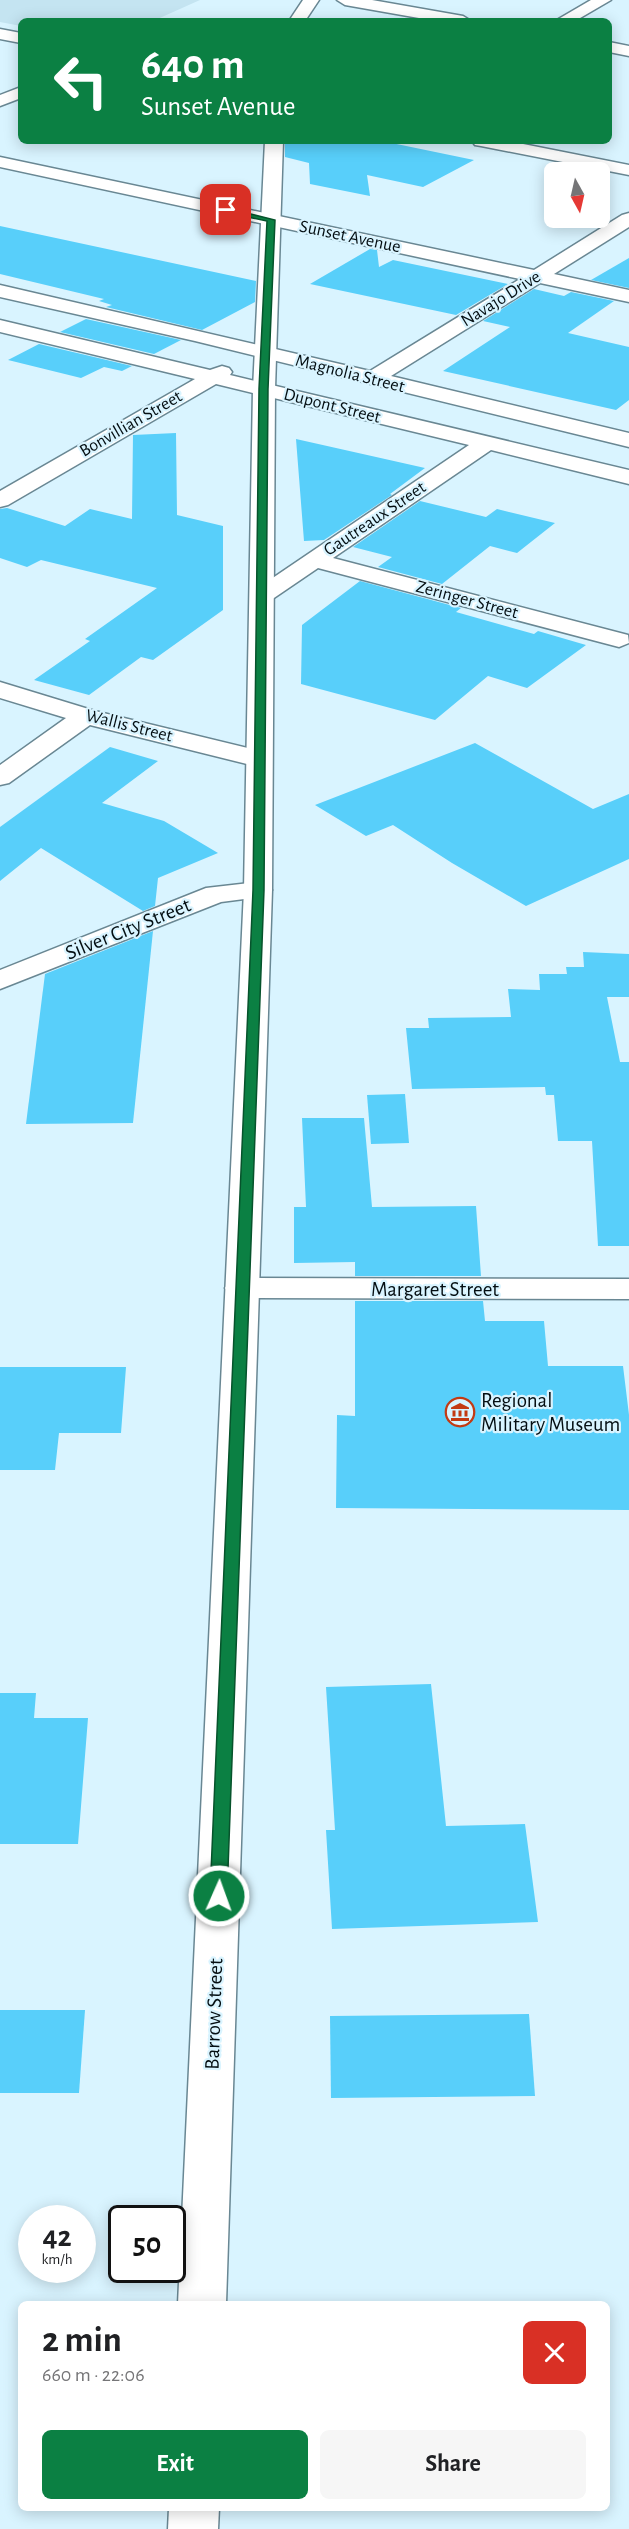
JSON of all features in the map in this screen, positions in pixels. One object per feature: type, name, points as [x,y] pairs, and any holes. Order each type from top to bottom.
[{"type":"street","points":[[299,18],[310,0]]},
{"type":"street","points":[[345,0],[446,18]]},
{"type":"street","points":[[569,18],[603,0]]},
{"type":"street","points":[[0,34],[18,37]]},
{"type":"street","points":[[0,47],[18,50]]},
{"type":"street","points":[[612,48],[629,51]]},
{"type":"street","points":[[0,101],[18,93]]},
{"type":"street","name":"Barrow Street","points":[[202,2301],[258,890],[264,389],[274,144]]},
{"type":"street","points":[[496,144],[629,170]]},
{"type":"street","points":[[572,144],[629,155]]},
{"type":"street","name":"Sunset Avenue","points":[[0,162],[629,296]]},
{"type":"street","name":"Navajo Drive","points":[[372,379],[629,219]]},
{"type":"street","name":"Magnolia Street","points":[[0,291],[629,440]]},
{"type":"street","name":"Dupont Street","points":[[0,326],[629,477]]},
{"type":"street","name":"Bonvillian Street","points":[[0,500],[211,377],[265,353]]},
{"type":"street","name":"Gautreaux Street","points":[[262,594],[487,443]]},
{"type":"street","name":"Zeringer Street","points":[[314,560],[619,640]]},
{"type":"street","name":"Wallis Street","points":[[0,690],[86,716],[259,759]]},
{"type":"street","points":[[0,777],[86,716]]},
{"type":"street","name":"Silver City Street","points":[[0,980],[216,894],[258,890]]},
{"type":"street","name":"Margaret Street","points":[[242,1288],[629,1289]]},
{"type":"street","points":[[193,2529],[194,2511]]},
{"type":"shaded area","points":[[0,0],[200,0],[160,18],[18,18],[18,25],[0,22]]},
{"type":"building","points":[[285,144],[397,144],[474,160],[423,187],[367,175],[370,196],[310,184],[309,163],[285,157]]},
{"type":"building","points":[[0,226],[256,281],[255,302],[202,330],[106,307],[112,305],[99,301],[104,299],[0,274]]},
{"type":"building","points":[[370,249],[377,250],[379,267],[393,260],[508,284],[456,315],[310,284]]},
{"type":"building","points":[[629,258],[629,288],[591,280]]},
{"type":"building","points":[[534,289],[564,296],[571,292],[614,301],[568,333],[629,347],[629,400],[616,410],[443,371],[510,327],[483,321]]},
{"type":"building","points":[[86,319],[181,340],[154,354],[60,332]]},
{"type":"building","points":[[39,344],[132,366],[122,371],[104,367],[81,378],[8,360]]},
{"type":"building","points":[[176,433],[177,515],[223,526],[223,610],[153,660],[141,657],[89,695],[34,680],[90,641],[85,639],[157,588],[41,560],[27,567],[0,558],[0,509],[7,508],[65,526],[90,509],[132,519],[133,435]]},
{"type":"building","points":[[296,439],[425,468],[390,494],[392,495],[324,540],[304,541]]},
{"type":"building","points":[[420,501],[486,517],[497,509],[555,523],[517,553],[490,546],[442,584],[378,567],[392,557],[353,547]]},
{"type":"building","points":[[360,581],[461,608],[456,612],[534,634],[538,631],[586,645],[527,688],[488,676],[435,720],[301,684],[302,625]]},
{"type":"building","points":[[475,743],[593,809],[629,794],[629,859],[526,906],[393,825],[366,836],[315,805]]},
{"type":"building","points":[[110,747],[158,761],[102,803],[164,821],[218,853],[158,878],[155,906],[143,911],[41,848],[0,881],[0,827]]},
{"type":"building","points":[[153,931],[133,1123],[26,1124],[45,974]]},
{"type":"building","points":[[583,952],[629,954],[629,997],[607,997],[620,1062],[629,1062],[629,1246],[598,1246],[592,1141],[558,1141],[554,1095],[546,1095],[545,1087],[412,1089],[406,1028],[429,1028],[428,1018],[511,1017],[508,989],[540,990],[539,974],[567,974],[566,967],[584,967]]},
{"type":"building","points":[[405,1094],[409,1143],[371,1144],[367,1095]]},
{"type":"building","points":[[302,1118],[364,1118],[372,1207],[476,1206],[481,1276],[355,1276],[355,1262],[294,1263],[294,1207],[306,1207]]},
{"type":"building","name":"Regional Military Museum","points":[[355,1301],[483,1301],[485,1321],[544,1321],[548,1366],[623,1366],[629,1415],[629,1510],[336,1508],[337,1415],[355,1416]]},
{"type":"building","points":[[0,1367],[126,1367],[121,1433],[59,1433],[55,1470],[0,1470]]},
{"type":"building","points":[[431,1684],[446,1826],[525,1824],[538,1922],[332,1929],[326,1830],[335,1830],[326,1687]]},
{"type":"building","points":[[0,1693],[36,1693],[34,1718],[88,1718],[78,1844],[0,1844]]},
{"type":"building","points":[[0,2010],[85,2010],[79,2093],[0,2093]]},
{"type":"building","points":[[529,2014],[535,2096],[331,2098],[330,2016]]},
{"type":"place","name":"Regional Military Museum","points":[[460,1412]]},
{"type":"route","points":[[219,1896],[258,890],[264,389],[271,220],[226,210]]}]
